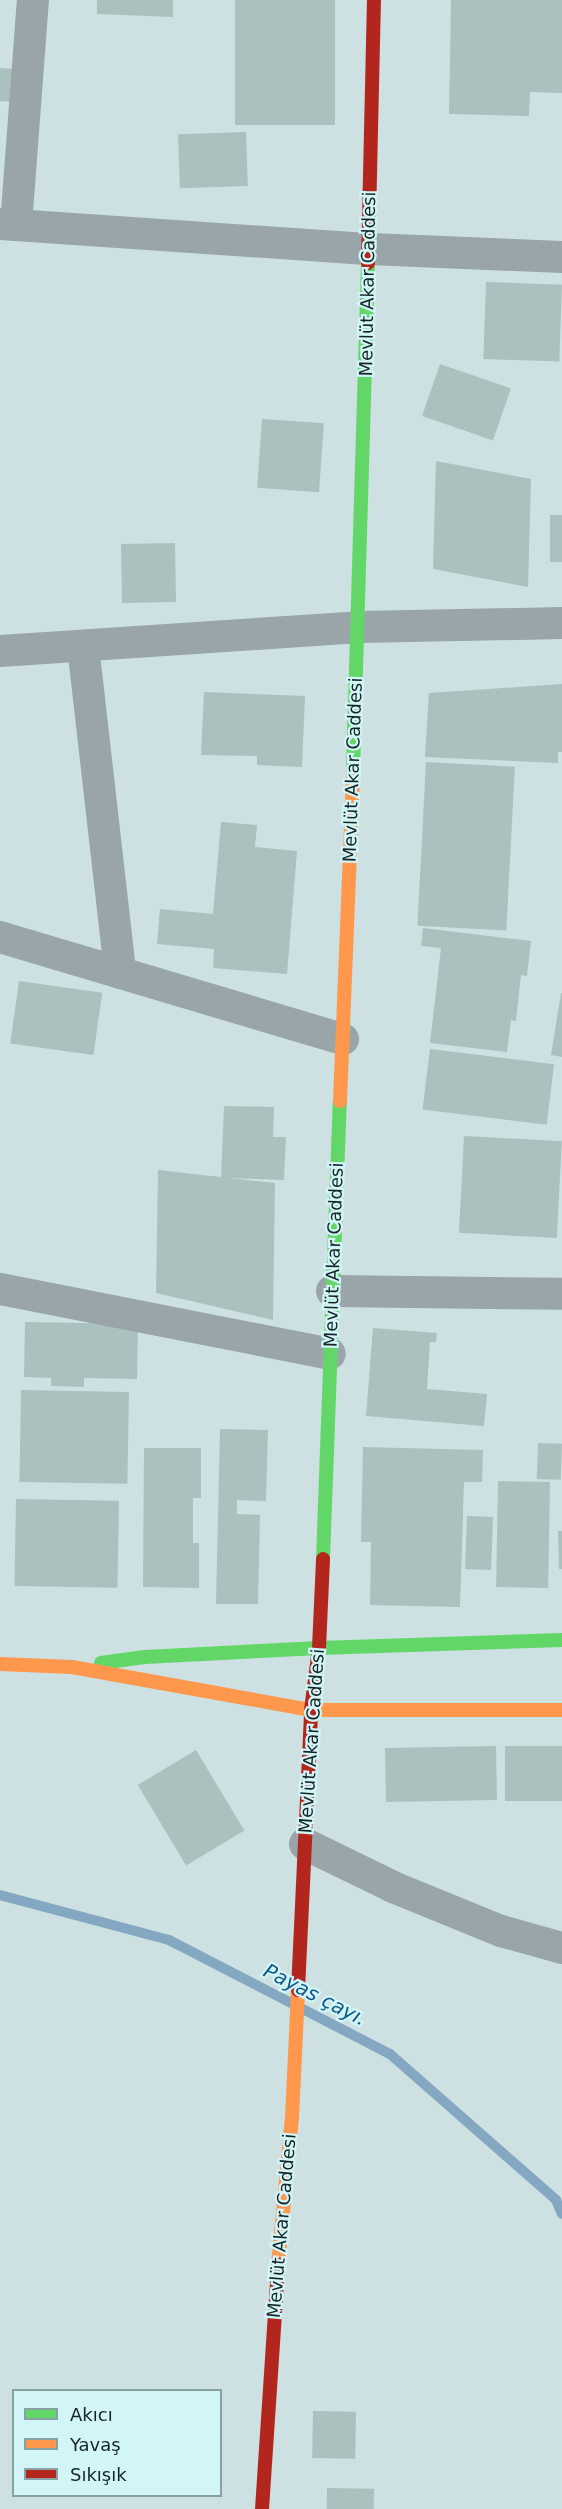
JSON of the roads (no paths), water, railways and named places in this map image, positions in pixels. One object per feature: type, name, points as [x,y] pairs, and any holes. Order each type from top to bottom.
[{"type":"street","points":[[33,0],[8,225],[370,249],[562,257]]},
{"type":"street","name":"Mevlüt Akar Caddesi","points":[[262,2509],[274,2314],[292,2118],[311,1710],[319,1648],[359,627],[370,249],[374,0]]},
{"type":"street","points":[[0,651],[359,627],[562,623]]},
{"type":"street","points":[[83,646],[120,973]]},
{"type":"street","points":[[0,937],[343,1039]]},
{"type":"street","points":[[0,1289],[330,1354]]},
{"type":"street","points":[[332,1292],[562,1294]]},
{"type":"street","points":[[72,1667],[145,1657],[319,1648],[562,1640]]},
{"type":"street","points":[[0,1664],[72,1667],[311,1710],[562,1710]]},
{"type":"street","points":[[305,1844],[393,1887],[501,1931],[562,1948]]},
{"type":"waterway","name":"Payas çayı.","points":[[0,1895],[169,1940],[390,2054],[556,2200],[562,2214]]}]
